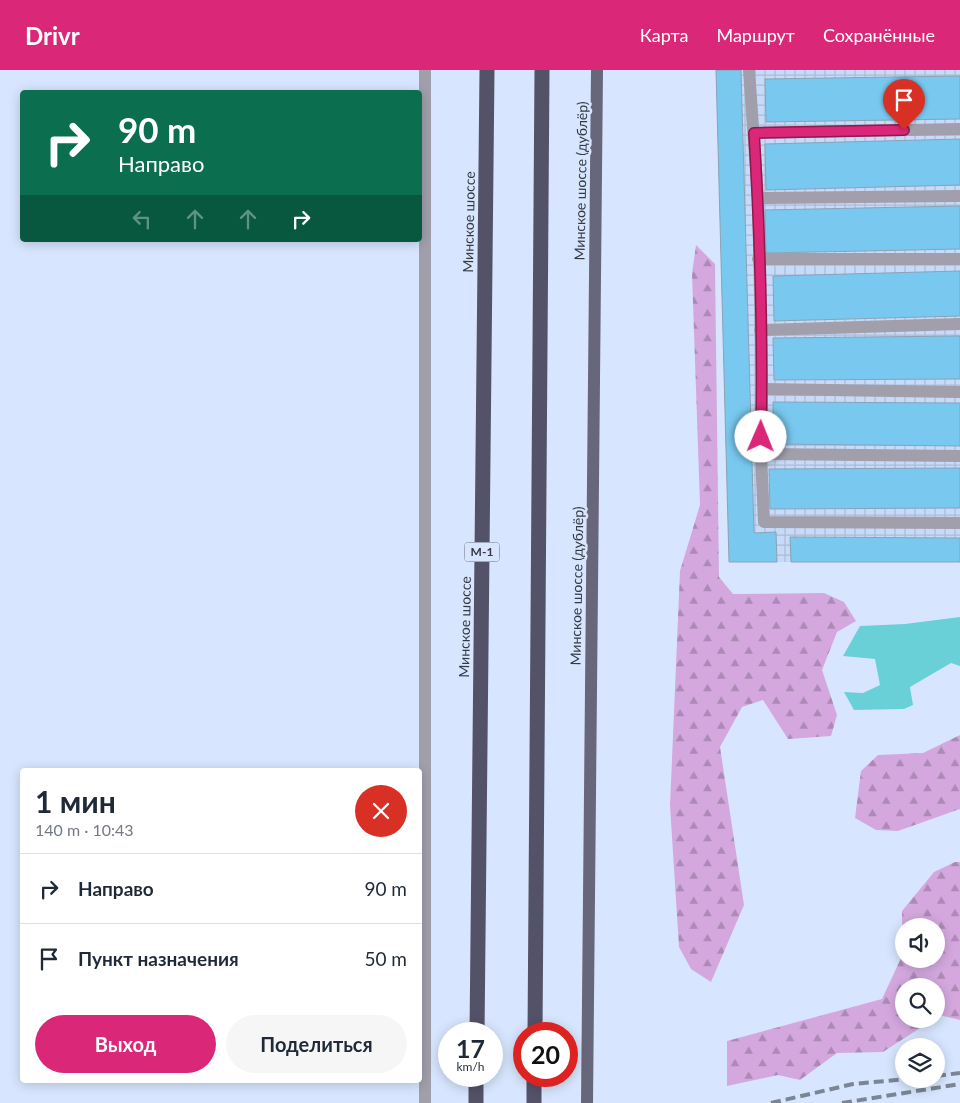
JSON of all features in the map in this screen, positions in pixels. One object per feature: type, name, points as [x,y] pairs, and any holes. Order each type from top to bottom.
[{"type":"highway","name":"Минское шоссе","points":[[477,1022],[487,70]]},
{"type":"highway","points":[[535,1022],[542,70]]},
{"type":"highway","points":[[476,1087],[476,1103]]},
{"type":"main road","name":"Минское шоссе (дублёр)","points":[[587,1103],[596,70]]},
{"type":"street","points":[[425,70],[425,1103]]},
{"type":"street","points":[[749,70],[758,198],[762,389],[761,454],[764,522],[960,523]]},
{"type":"street","points":[[754,133],[960,129]]},
{"type":"street","points":[[758,198],[960,196]]},
{"type":"street","points":[[758,259],[960,259]]},
{"type":"street","points":[[760,330],[960,324]]},
{"type":"street","points":[[762,389],[960,392]]},
{"type":"street","points":[[761,454],[960,456]]},
{"type":"shaded area","points":[[716,70],[960,70],[960,562],[729,562]]},
{"type":"shaded area","points":[[960,617],[960,666],[951,663],[910,687],[913,705],[904,709],[854,710],[844,692],[863,693],[880,685],[875,659],[843,656],[860,626],[905,624]]},
{"type":"green space","points":[[696,245],[715,264],[719,577],[733,594],[824,593],[844,602],[856,621],[837,632],[822,670],[837,715],[831,736],[788,739],[763,700],[742,707],[720,747],[744,905],[711,982],[691,969],[679,947],[670,806],[680,571],[700,505],[692,274]]},
{"type":"green space","points":[[960,735],[960,809],[898,831],[876,830],[855,818],[861,771],[878,755],[923,753]]},
{"type":"green space","points":[[955,862],[960,862],[960,1020],[945,1016],[945,978],[895,978],[895,1028],[920,1028],[905,1038],[895,1038],[895,1044],[883,1052],[837,1053],[800,1080],[778,1075],[727,1086],[727,1041],[882,999],[896,968],[945,968],[945,918],[902,918],[902,911],[934,872]]},
{"type":"building","points":[[716,70],[741,70],[754,533],[776,532],[777,562],[729,562]]},
{"type":"building","points":[[960,76],[960,119],[766,122],[765,79]]},
{"type":"building","points":[[960,139],[960,185],[766,190],[765,144]]},
{"type":"building","points":[[960,206],[960,249],[766,253],[765,210]]},
{"type":"building","points":[[960,271],[960,316],[774,321],[773,276]]},
{"type":"building","points":[[960,336],[960,379],[774,380],[773,338]]},
{"type":"building","points":[[773,402],[960,403],[960,446],[773,444]]},
{"type":"building","points":[[960,468],[960,508],[770,509],[769,469]]},
{"type":"building","points":[[790,537],[960,538],[960,562],[791,562]]},
{"type":"railway","points":[[945,1075],[960,1073]]},
{"type":"railway","points":[[771,1103],[853,1084],[895,1080]]},
{"type":"railway","points":[[842,1103],[960,1084]]},
{"type":"route","points":[[761,437],[762,389],[758,198],[754,133],[904,130]]}]
